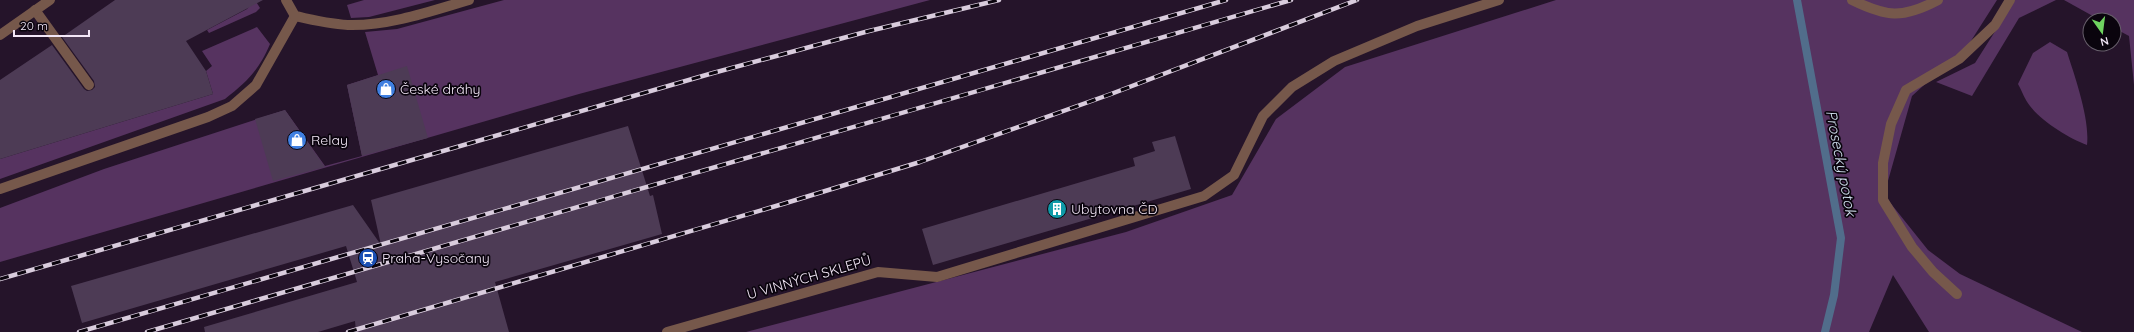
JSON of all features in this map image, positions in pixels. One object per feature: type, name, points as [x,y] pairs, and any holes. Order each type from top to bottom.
[{"type":"street","points":[[0,35],[50,0]]},
{"type":"street","points":[[295,16],[330,24],[374,24],[469,0]]},
{"type":"street","name":"U VINNÝCH SKLEPŮ","points":[[667,332],[878,272],[937,277],[1204,196],[1234,175],[1263,116],[1292,87],[1334,61],[1416,26],[1499,0]]},
{"type":"street","points":[[1852,0],[1874,11],[1897,14],[1918,10],[1938,0]]},
{"type":"street","points":[[1957,294],[1933,272],[1912,247],[1882,200],[1883,163],[1891,124],[1906,90],[1959,59],[1995,25],[2010,0]]},
{"type":"street","points":[[289,1],[295,16]]},
{"type":"street","points":[[35,10],[89,85]]},
{"type":"street","points":[[0,189],[208,117],[232,106],[256,85],[295,16]]},
{"type":"shaded area","points":[[255,0],[260,8],[256,12],[209,33],[207,30],[247,9]]},
{"type":"shaded area","points":[[364,0],[435,0],[369,17],[351,18],[347,5]]},
{"type":"shaded area","points":[[504,0],[930,0],[579,94],[0,262],[0,208],[104,169],[285,110],[325,166],[362,156],[347,85],[378,75],[365,32],[397,29]]},
{"type":"shaded area","points":[[1556,0],[1997,0],[1969,44],[1912,96],[1884,195],[1928,250],[1960,274],[2082,332],[1929,332],[1893,275],[1869,332],[746,332],[1126,232],[1232,195],[1276,119],[1345,67]]},
{"type":"shaded area","points":[[2015,0],[2056,0],[2019,18],[1972,96],[1936,82],[1975,63]]},
{"type":"shaded area","points":[[2064,0],[2134,0],[2134,85],[2129,36],[2122,32],[2122,12],[2086,12]]},
{"type":"shaded area","points":[[257,27],[270,44],[266,53],[252,75],[225,99],[0,179],[0,159],[213,94],[206,71],[212,66],[202,51]]},
{"type":"shaded area","points":[[2050,42],[2067,52],[2084,111],[2087,145],[2064,134],[2041,118],[2028,104],[2018,84],[2033,53]]},
{"type":"building","points":[[115,0],[263,0],[186,41],[206,71],[213,94],[0,159],[0,80],[52,45],[84,89],[87,91],[92,90],[95,87],[94,81],[62,37]]},
{"type":"building","points":[[407,66],[428,138],[362,156],[347,85]]},
{"type":"building","points":[[285,110],[325,167],[273,181],[255,119]]},
{"type":"building","points":[[628,126],[650,196],[653,195],[662,234],[495,282],[509,332],[356,332],[355,321],[318,332],[205,332],[204,327],[357,282],[346,246],[82,323],[71,286],[353,205],[381,245],[371,200]]},
{"type":"building","name":"Ubytovna ČD","points":[[1175,136],[1191,189],[933,265],[922,229],[1135,166],[1133,158],[1155,151],[1152,142]]},
{"type":"waterway","name":"Prosecký potok","points":[[1797,0],[1841,238],[1834,295],[1825,332]]},
{"type":"railway","points":[[0,279],[713,73],[869,31],[999,0]]},
{"type":"railway","points":[[79,332],[1226,0]]},
{"type":"railway","points":[[147,332],[1291,0]]},
{"type":"railway","points":[[348,332],[920,162],[1111,94],[1357,0]]},
{"type":"place","name":"České dráhy","points":[[386,89]]},
{"type":"place","name":"Relay","points":[[297,140]]},
{"type":"place","name":"Ubytovna ČD","points":[[1057,209]]},
{"type":"place","name":"Praha-Vysočany","points":[[368,258]]}]
